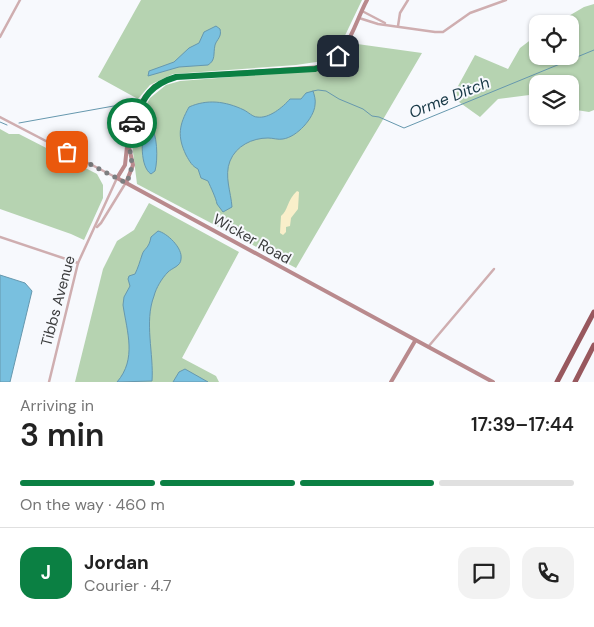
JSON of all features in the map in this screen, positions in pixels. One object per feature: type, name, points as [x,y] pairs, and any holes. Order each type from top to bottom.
[{"type":"highway","points":[[557,382],[594,312]]},
{"type":"highway","points":[[575,382],[594,345]]},
{"type":"street","points":[[0,37],[20,0]]},
{"type":"street","name":"Tibbs Avenue","points":[[49,382],[78,263],[96,228],[105,203],[125,165],[129,128],[145,96],[154,86],[176,77],[321,67],[334,60],[342,52],[367,0]]},
{"type":"street","points":[[398,26],[400,13],[408,0]]},
{"type":"street","points":[[359,18],[378,24],[443,32],[470,13],[506,0]]},
{"type":"street","points":[[362,11],[386,24]]},
{"type":"street","name":"Wicker Road","points":[[0,117],[117,178],[493,382]]},
{"type":"street","name":"Tibbs Avenue","points":[[96,228],[126,183],[133,165],[127,141]]},
{"type":"street","points":[[0,237],[78,263]]},
{"type":"street","points":[[428,347],[494,269]]},
{"type":"street","points":[[391,382],[415,340]]},
{"type":"green space","points":[[141,0],[362,0],[339,48],[323,61],[296,65],[173,74],[150,85],[138,99],[98,77]]},
{"type":"green space","points":[[594,4],[594,110],[589,112],[579,110],[579,75],[529,75],[529,95],[498,99],[480,117],[452,97],[475,55],[508,69],[520,48],[529,41],[529,65],[579,65],[579,15],[570,15]]},
{"type":"green space","points":[[350,43],[422,53],[296,268],[137,184],[132,144],[135,126],[150,98],[166,85],[180,81],[322,70],[342,57]]},
{"type":"green space","points":[[0,129],[9,134],[19,134],[97,174],[103,185],[103,198],[84,240],[0,209]]},
{"type":"green space","points":[[149,203],[239,252],[182,358],[216,376],[219,382],[75,382],[103,269],[117,241],[134,230]]},
{"type":"sand","points":[[297,191],[299,192],[298,209],[291,218],[290,226],[286,227],[286,232],[283,235],[280,233],[281,216]]},
{"type":"water","points":[[216,26],[220,29],[220,34],[215,45],[211,63],[208,65],[179,67],[148,76],[149,71],[174,62],[189,48],[199,43],[204,32]]},
{"type":"water","points":[[313,91],[315,101],[312,116],[294,135],[283,139],[256,139],[236,151],[228,167],[228,184],[232,207],[223,212],[217,204],[208,181],[201,178],[198,169],[194,167],[186,155],[181,142],[181,125],[189,107],[196,104],[216,102],[237,107],[255,117],[262,117],[275,112],[290,99],[301,99],[306,93]]},
{"type":"water","points":[[149,124],[156,139],[157,153],[155,171],[151,174],[147,170],[142,152],[145,126]]},
{"type":"water","points":[[158,231],[174,242],[180,250],[181,261],[161,280],[151,306],[152,381],[117,382],[127,364],[129,355],[123,305],[124,297],[130,286],[128,279],[129,276],[135,274],[151,237]]},
{"type":"water","points":[[0,275],[25,283],[32,291],[10,382],[0,382]]},
{"type":"water","points":[[185,369],[208,382],[173,382],[179,372]]},
{"type":"waterway","name":"Orme Ditch","points":[[313,91],[326,91],[339,99],[363,109],[372,116],[379,117],[404,128],[594,50]]},
{"type":"waterway","name":"Orme Ditch","points":[[19,123],[136,102]]},
{"type":"waterway","name":"Orme Ditch","points":[[0,122],[7,125]]},
{"type":"way so far","points":[[67,152],[126,183],[133,165],[127,141],[129,128],[132,123]]},
{"type":"route","points":[[132,123],[145,96],[154,86],[165,80],[176,77],[315,69],[328,64],[338,56]]}]
